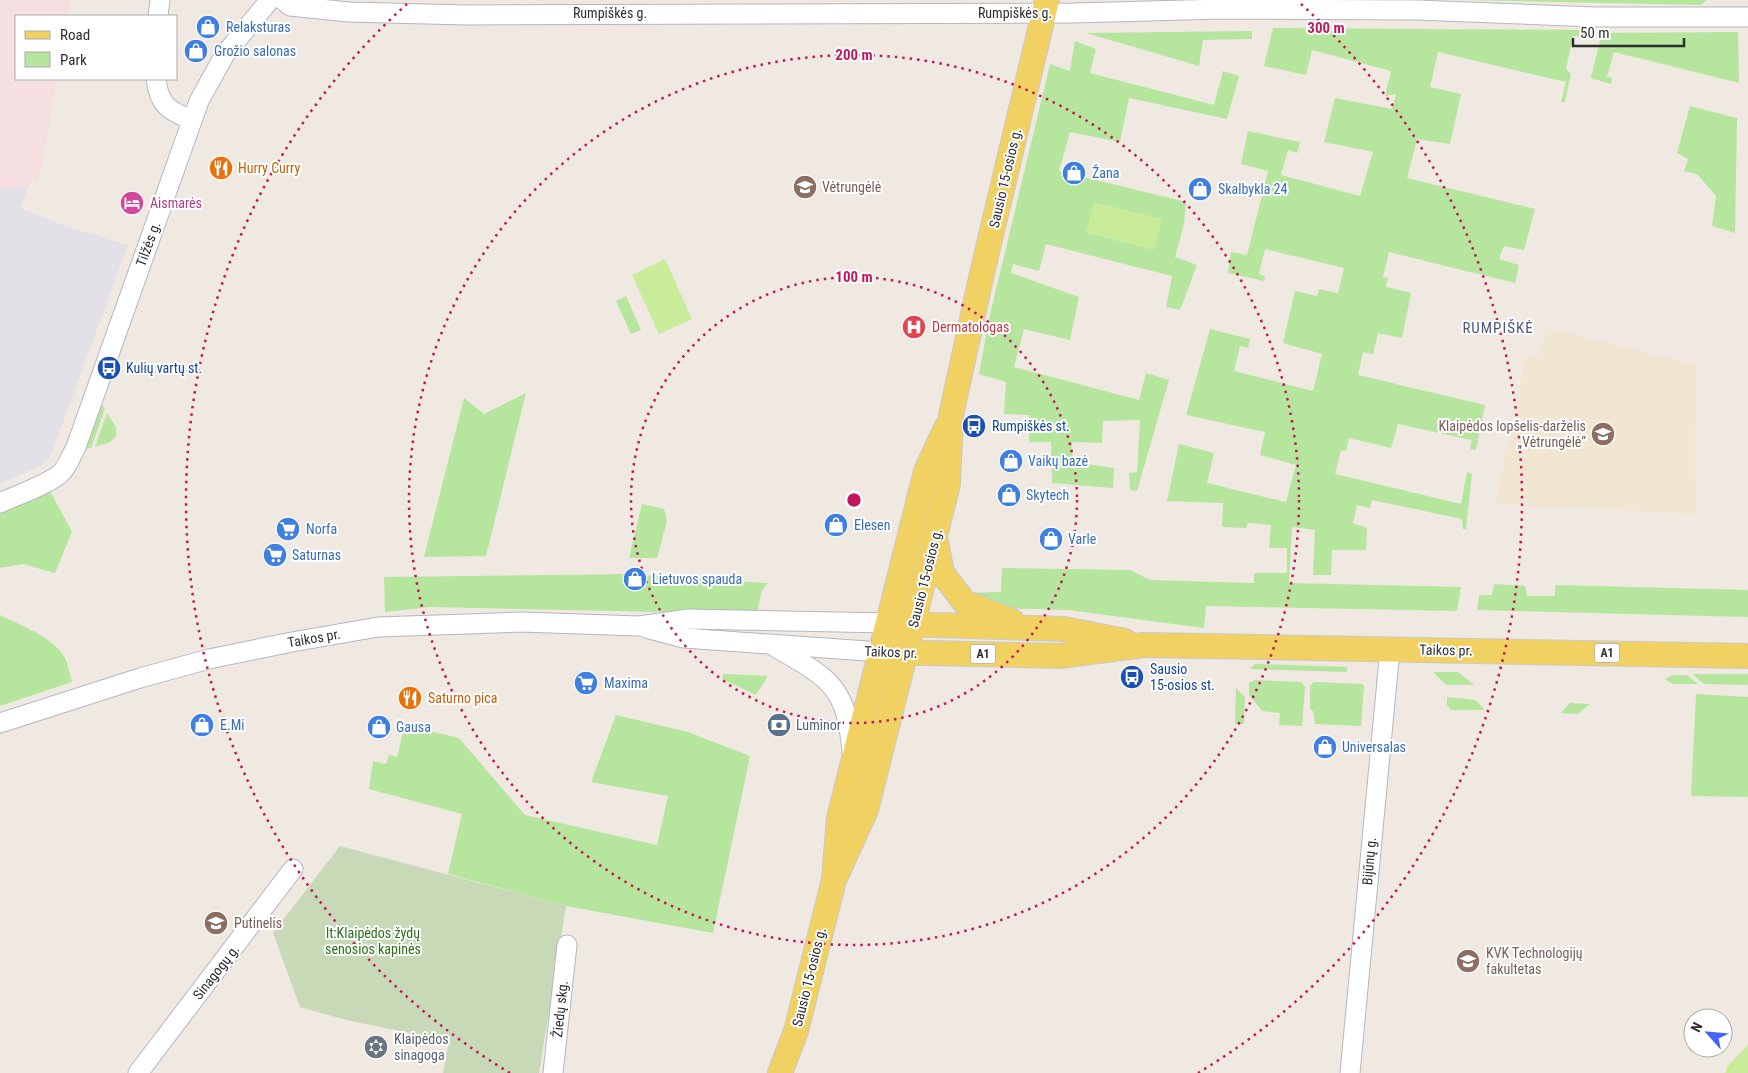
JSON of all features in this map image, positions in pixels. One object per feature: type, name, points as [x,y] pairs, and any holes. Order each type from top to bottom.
[{"type":"main road","name":"Sausio 15-osios g.","points":[[834,880],[866,810],[948,484],[952,415],[983,269],[1046,6]]},
{"type":"main road","name":"Sausio 15-osios g.","points":[[780,1073],[796,1031],[834,880],[840,818],[926,471],[952,415]]},
{"type":"main road","points":[[935,534],[942,573],[965,603],[1027,628]]},
{"type":"main road","name":"Taikos pr.","points":[[888,623],[1064,629],[1144,645]]},
{"type":"main road","name":"Taikos pr.","points":[[881,652],[1060,656],[1144,645],[1748,656]]},
{"type":"street","name":"Tilžės g.","points":[[0,503],[60,474],[76,447],[199,101],[225,54],[270,0]]},
{"type":"street","name":"Rumpiškės g.","points":[[284,0],[290,6],[349,12],[466,15],[1046,6],[1224,9],[1451,5],[1595,17],[1748,17]]},
{"type":"street","points":[[156,80],[157,92],[166,107],[191,120]]},
{"type":"street","name":"Taikos pr.","points":[[0,723],[140,678],[209,659],[355,630],[429,624],[521,622],[639,626],[689,619],[888,623]]},
{"type":"street","name":"Taikos pr.","points":[[639,626],[684,638],[772,646],[881,652]]},
{"type":"street","points":[[772,646],[827,678],[837,690],[845,706],[850,729],[853,765]]},
{"type":"street","name":"Bijūnų g.","points":[[1350,1073],[1390,649]]},
{"type":"street","name":"Sinagogų g.","points":[[138,1073],[293,869]]},
{"type":"street","name":"Žiedų skg.","points":[[553,1073],[567,945]]},
{"type":"shaded area","points":[[0,0],[71,0],[68,15],[15,15],[15,80],[57,80],[42,167],[37,181],[31,179],[28,187],[0,189]]},
{"type":"shaded area","points":[[28,187],[20,208],[65,226],[128,245],[50,458],[40,466],[0,484],[0,189]]},
{"type":"shaded area","name":"Klaipėdos lopšelis-darželis „Vėtrungėlė“","points":[[1547,328],[1696,365],[1695,514],[1495,504],[1526,356],[1539,358]]},
{"type":"green space","points":[[1466,0],[1706,0],[1701,5]]},
{"type":"green space","points":[[1273,28],[1582,30],[1583,37],[1573,36],[1566,69],[1571,74],[1565,102],[1561,102],[1566,82],[1438,52],[1430,87],[1461,94],[1450,144],[1417,139],[1407,178],[1535,209],[1524,250],[1504,246],[1499,259],[1519,265],[1515,283],[1389,252],[1383,277],[1388,278],[1386,287],[1411,293],[1402,338],[1378,333],[1373,354],[1363,352],[1358,375],[1485,405],[1476,450],[1470,449],[1472,440],[1398,424],[1391,448],[1349,438],[1346,451],[1341,450],[1335,474],[1461,504],[1467,472],[1472,474],[1466,529],[1463,529],[1462,519],[1372,500],[1370,508],[1357,505],[1353,523],[1367,528],[1366,550],[1332,550],[1331,575],[1313,575],[1315,530],[1292,527],[1289,583],[1461,587],[1457,611],[1206,606],[1204,628],[1068,610],[995,608],[964,593],[1001,592],[1002,568],[1130,570],[1150,580],[1254,583],[1254,573],[1287,573],[1287,548],[1269,548],[1271,525],[1248,523],[1246,528],[1222,527],[1223,503],[1167,501],[1179,444],[1214,453],[1207,483],[1286,502],[1296,465],[1260,455],[1265,432],[1186,415],[1210,329],[1250,339],[1248,348],[1240,346],[1234,371],[1313,391],[1322,354],[1283,343],[1295,291],[1317,296],[1319,289],[1338,293],[1344,268],[1265,249],[1259,274],[1265,276],[1264,281],[1228,273],[1231,252],[1247,255],[1268,171],[1241,164],[1248,131],[1300,142],[1297,153],[1288,150],[1281,175],[1360,196],[1373,152],[1324,142],[1335,98],[1392,109],[1396,94],[1385,96],[1391,71],[1312,50],[1306,75],[1264,66]]},
{"type":"green space","points":[[1252,31],[1252,39],[1203,40],[1199,66],[1086,33]]},
{"type":"green space","points":[[1738,32],[1739,83],[1614,52],[1607,77],[1612,78],[1611,84],[1591,78],[1602,33]]},
{"type":"green space","points":[[1075,41],[1096,49],[1090,73],[1214,105],[1223,71],[1239,76],[1227,119],[1129,98],[1120,142],[1070,132],[1059,171],[1186,202],[1184,224],[1175,257],[1197,265],[1180,310],[1166,307],[1172,276],[1046,244],[1039,271],[1013,264],[1011,273],[1079,297],[1070,340],[1024,329],[1014,367],[1139,400],[1146,373],[1169,380],[1137,491],[1130,490],[1129,473],[1137,472],[1140,420],[1103,421],[1102,443],[1072,442],[1073,462],[1114,468],[1113,488],[1052,483],[1051,442],[1029,442],[1029,415],[1004,414],[1006,382],[979,374],[989,319],[1050,64],[1070,71]]},
{"type":"green space","points":[[1690,106],[1737,118],[1735,233],[1712,226],[1716,196],[1697,174],[1684,171],[1688,159],[1677,153]]},
{"type":"green space","points":[[1094,202],[1162,219],[1154,250],[1086,233]]},
{"type":"green space","points":[[665,259],[692,319],[659,334],[632,275]]},
{"type":"green space","points":[[626,296],[641,330],[631,334],[616,301]]},
{"type":"green space","points":[[526,393],[486,556],[424,557],[464,398],[484,414]]},
{"type":"green space","points":[[102,405],[105,408],[91,448],[86,449]]},
{"type":"green space","points":[[107,413],[116,427],[116,436],[110,442],[95,447]]},
{"type":"green space","points":[[50,491],[72,532],[55,573],[23,564],[0,568],[0,513]]},
{"type":"green space","points":[[642,504],[664,509],[667,521],[657,558],[629,558]]},
{"type":"green space","points":[[631,574],[631,583],[639,583],[640,575],[768,583],[762,590],[757,614],[430,607],[385,612],[384,577]]},
{"type":"green space","points":[[1494,584],[1525,586],[1527,596],[1555,596],[1555,585],[1748,590],[1748,617],[1477,610],[1479,595],[1492,595]]},
{"type":"green space","points":[[0,615],[33,631],[56,646],[65,659],[72,682],[0,706]]},
{"type":"green space","points":[[1255,664],[1347,667],[1347,672],[1250,669]]},
{"type":"green space","points":[[1433,672],[1458,672],[1474,685],[1446,685]]},
{"type":"green space","points":[[723,674],[768,676],[756,695],[722,679]]},
{"type":"green space","points":[[1692,674],[1748,674],[1748,685],[1704,684]]},
{"type":"green space","points":[[1673,675],[1687,675],[1698,684],[1673,684],[1665,679]]},
{"type":"green space","points":[[1255,680],[1301,682],[1305,687],[1302,726],[1279,725],[1280,713],[1262,711],[1249,695],[1249,683]]},
{"type":"green space","points":[[1314,682],[1362,684],[1364,686],[1361,726],[1315,724],[1313,711],[1310,709],[1310,686]]},
{"type":"green space","points":[[1236,688],[1245,697],[1244,724],[1235,724]]},
{"type":"green space","points":[[1696,694],[1748,697],[1748,797],[1691,796]]},
{"type":"green space","points":[[1447,697],[1475,700],[1485,710],[1451,710],[1447,705]]},
{"type":"green space","points":[[1570,703],[1590,704],[1578,714],[1561,713]]},
{"type":"green space","points":[[616,715],[688,732],[750,756],[713,933],[566,906],[448,874],[462,814],[369,789],[373,761],[386,764],[389,755],[397,757],[405,725],[459,738],[525,815],[657,845],[668,796],[591,782]]},
{"type":"green space","name":"lt:Klaipėdos žydų senosios kapinės","points":[[340,846],[566,906],[539,1073],[443,1073],[449,1041],[346,1020],[300,1007],[273,933]]},
{"type":"green space","points":[[1748,1045],[1748,1073],[1725,1073],[1727,1067]]},
{"type":"place","name":"Relaksturas","points":[[208,27]]},
{"type":"place","name":"Grožio salonas","points":[[196,51]]},
{"type":"place","name":"Hurry Curry","points":[[221,168]]},
{"type":"place","name":"Žana","points":[[1074,173]]},
{"type":"place","name":"Vėtrungėlė","points":[[805,187]]},
{"type":"place","name":"Skalbykla 24","points":[[1200,189]]},
{"type":"place","name":"Aismarės","points":[[132,203]]},
{"type":"place","name":"Dermatologas","points":[[914,327]]},
{"type":"place","name":"Kulių vartų st.","points":[[109,368]]},
{"type":"place","name":"Rumpiškės st.","points":[[974,426]]},
{"type":"place","name":"Klaipėdos lopšelis-darželis „Vėtrungėlė“","points":[[1603,434]]},
{"type":"place","name":"Vaikų bazė","points":[[1011,461]]},
{"type":"place","name":"Skytech","points":[[1009,495]]},
{"type":"place","name":"Elesen","points":[[836,525]]},
{"type":"place","name":"Norfa","points":[[288,529]]},
{"type":"place","name":"Varle","points":[[1051,539]]},
{"type":"place","name":"Saturnas","points":[[275,555]]},
{"type":"place","name":"Lietuvos spauda","points":[[635,579]]},
{"type":"place","name":"Sausio 15-osios st.","points":[[1132,677]]},
{"type":"place","name":"Maxima","points":[[586,683]]},
{"type":"place","name":"Saturno pica","points":[[410,698]]},
{"type":"place","name":"E.Mi","points":[[202,725]]},
{"type":"place","name":"Luminor","points":[[779,725]]},
{"type":"place","name":"Gausa","points":[[379,727]]},
{"type":"place","name":"Universalas","points":[[1325,747]]},
{"type":"place","name":"Putinelis","points":[[216,923]]},
{"type":"place","name":"KVK Technologijų fakultetas","points":[[1468,961]]},
{"type":"place","name":"Klaipėdos sinagoga","points":[[376,1047]]},
{"type":"district","name":"RUMPIŠKĖ","points":[[1498,328]]}]
